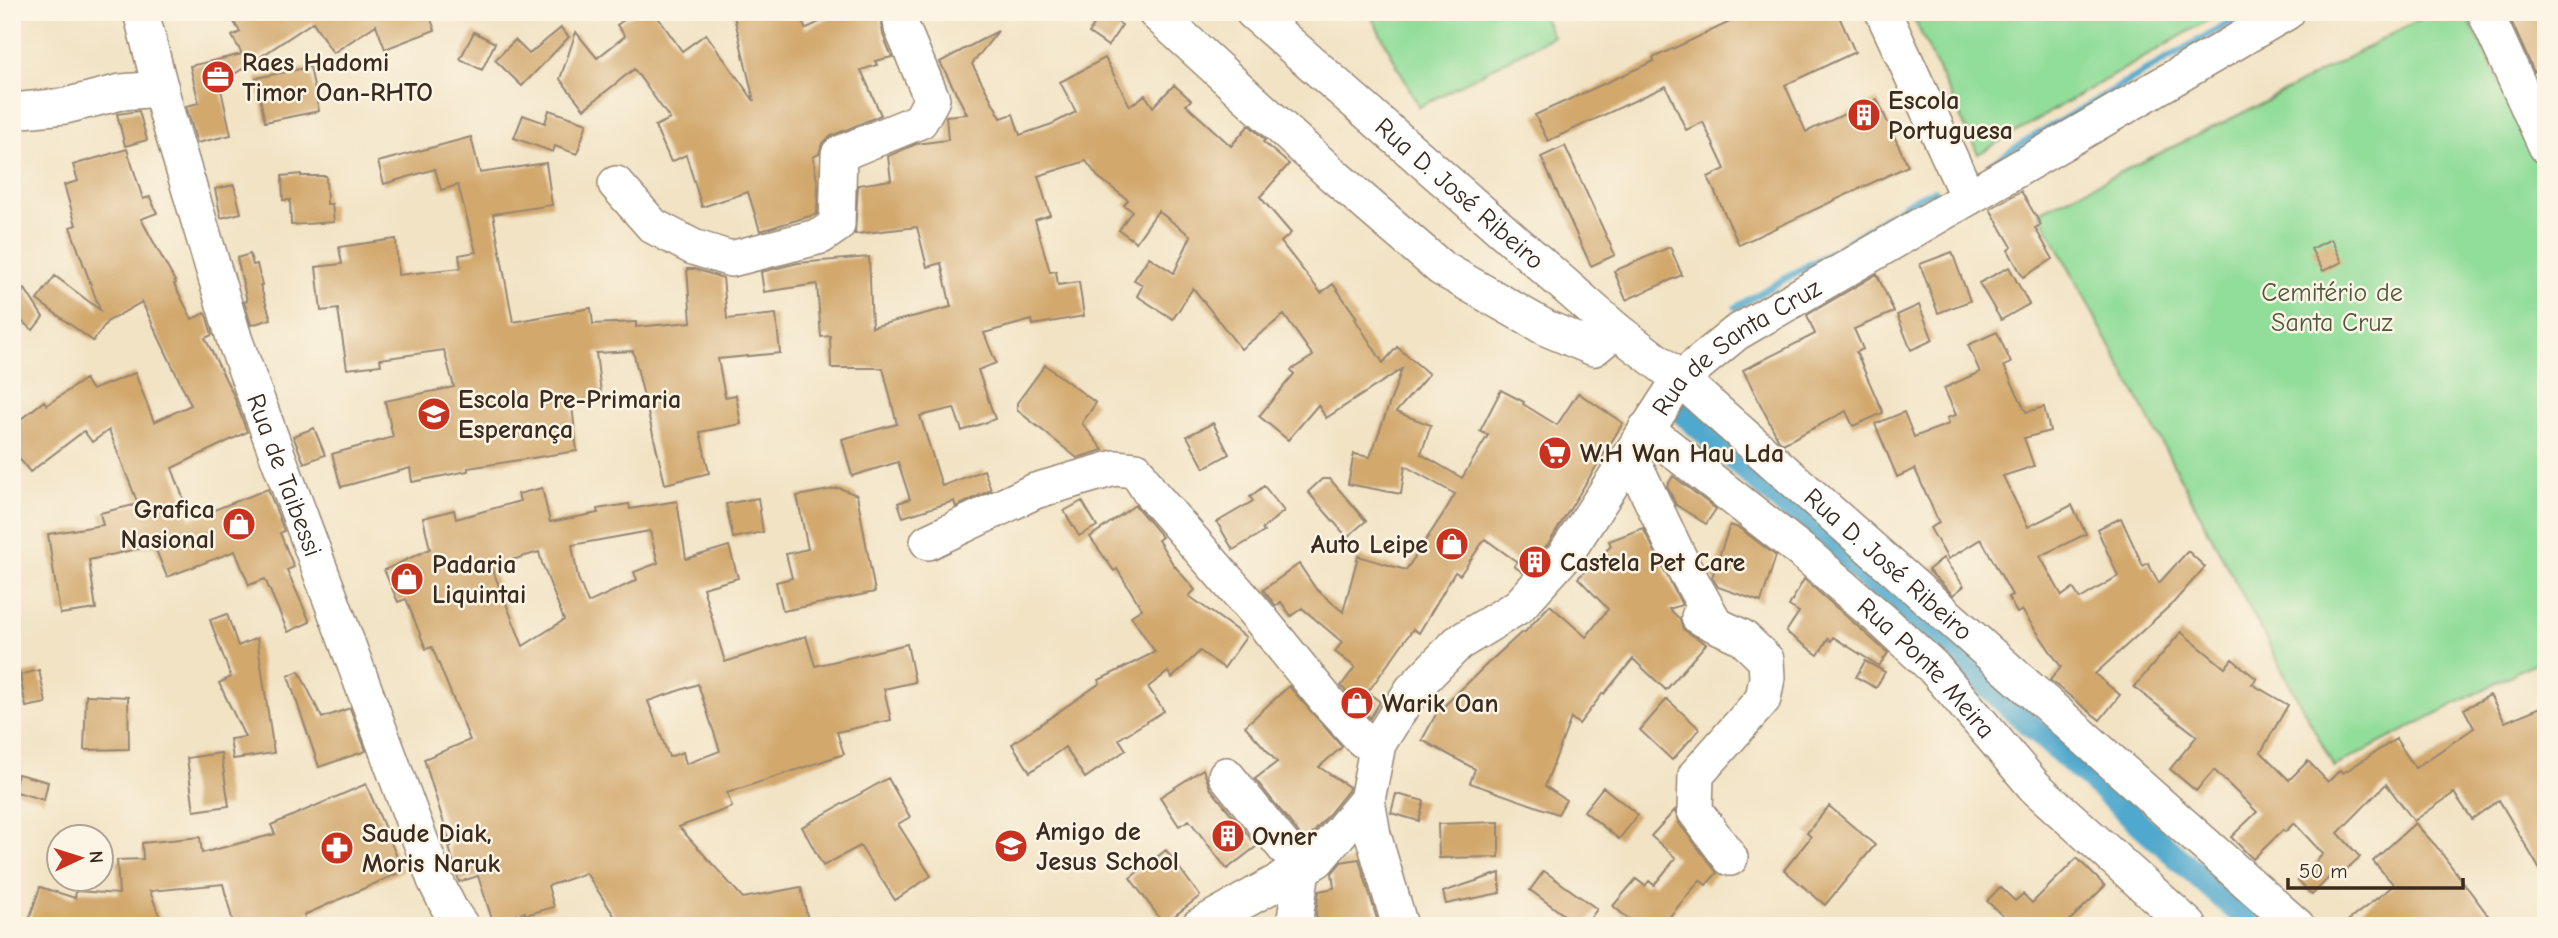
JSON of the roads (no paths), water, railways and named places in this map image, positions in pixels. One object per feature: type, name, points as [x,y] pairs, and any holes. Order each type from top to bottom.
[{"type":"street","name":"Rua de Taibessi","points":[[141,12],[235,341],[435,880],[461,926]]},
{"type":"street","points":[[616,184],[653,226],[693,247],[731,259],[821,236],[837,225],[839,154],[920,121],[932,99],[902,28],[900,12]]},
{"type":"street","points":[[1155,12],[1333,175],[1441,268],[1546,328],[1594,348],[1616,330]]},
{"type":"street","name":"Rua D. José Ribeiro","points":[[1253,12],[1616,330],[1680,379],[2297,926]]},
{"type":"street","points":[[1883,12],[1968,197]]},
{"type":"street","name":"Rua de Santa Cruz","points":[[1199,926],[1317,860],[1367,800],[1378,744],[1412,690],[1458,643],[1519,606],[1565,555],[1680,379],[1736,333],[2287,12]]},
{"type":"street","points":[[2485,12],[2546,146]]},
{"type":"street","points":[[12,111],[65,106],[121,92],[161,89]]},
{"type":"street","points":[[1638,442],[1682,564],[1708,621],[1742,637],[1766,660],[1763,699],[1696,775],[1695,811],[1730,858]]},
{"type":"street","name":"Rua Ponte Meira","points":[[1638,442],[1809,557],[1884,621],[1933,667],[2035,787],[2189,926]]},
{"type":"street","points":[[928,542],[1035,491],[1115,468],[1136,470],[1150,492],[1254,611],[1327,701],[1363,740],[1378,744]]},
{"type":"street","points":[[1226,775],[1302,869],[1294,926]]},
{"type":"street","points":[[1367,800],[1373,835],[1400,926]]},
{"type":"waterway","points":[[1989,166],[2025,142],[2247,12]]},
{"type":"waterway","points":[[1736,307],[1844,245],[1911,201],[1934,191]]},
{"type":"waterway","points":[[1678,409],[2254,926]]},
{"type":"place","name":"Raes Hadomi Timor Oan-RHTO","points":[[218,77]]},
{"type":"place","name":"Escola Portuguesa","points":[[1864,115]]},
{"type":"place","name":"Escola Pre-Primaria Esperança","points":[[434,414]]},
{"type":"place","name":"W.H Wan Hau Lda","points":[[1555,453]]},
{"type":"place","name":"Grafica Nasional","points":[[239,524]]},
{"type":"place","name":"Auto Leipe","points":[[1452,544]]},
{"type":"place","name":"Castela Pet Care","points":[[1535,562]]},
{"type":"place","name":"Padaria Liquintai","points":[[407,579]]},
{"type":"place","name":"Warik Oan","points":[[1357,703]]},
{"type":"place","name":"Ovner","points":[[1228,836]]},
{"type":"place","name":"Amigo de Jesus School","points":[[1011,846]]},
{"type":"place","name":"Saude Diak, Moris Naruk","points":[[337,848]]},
{"type":"park label","name":"Cemitério de Santa Cruz","points":[[2332,307]]}]
